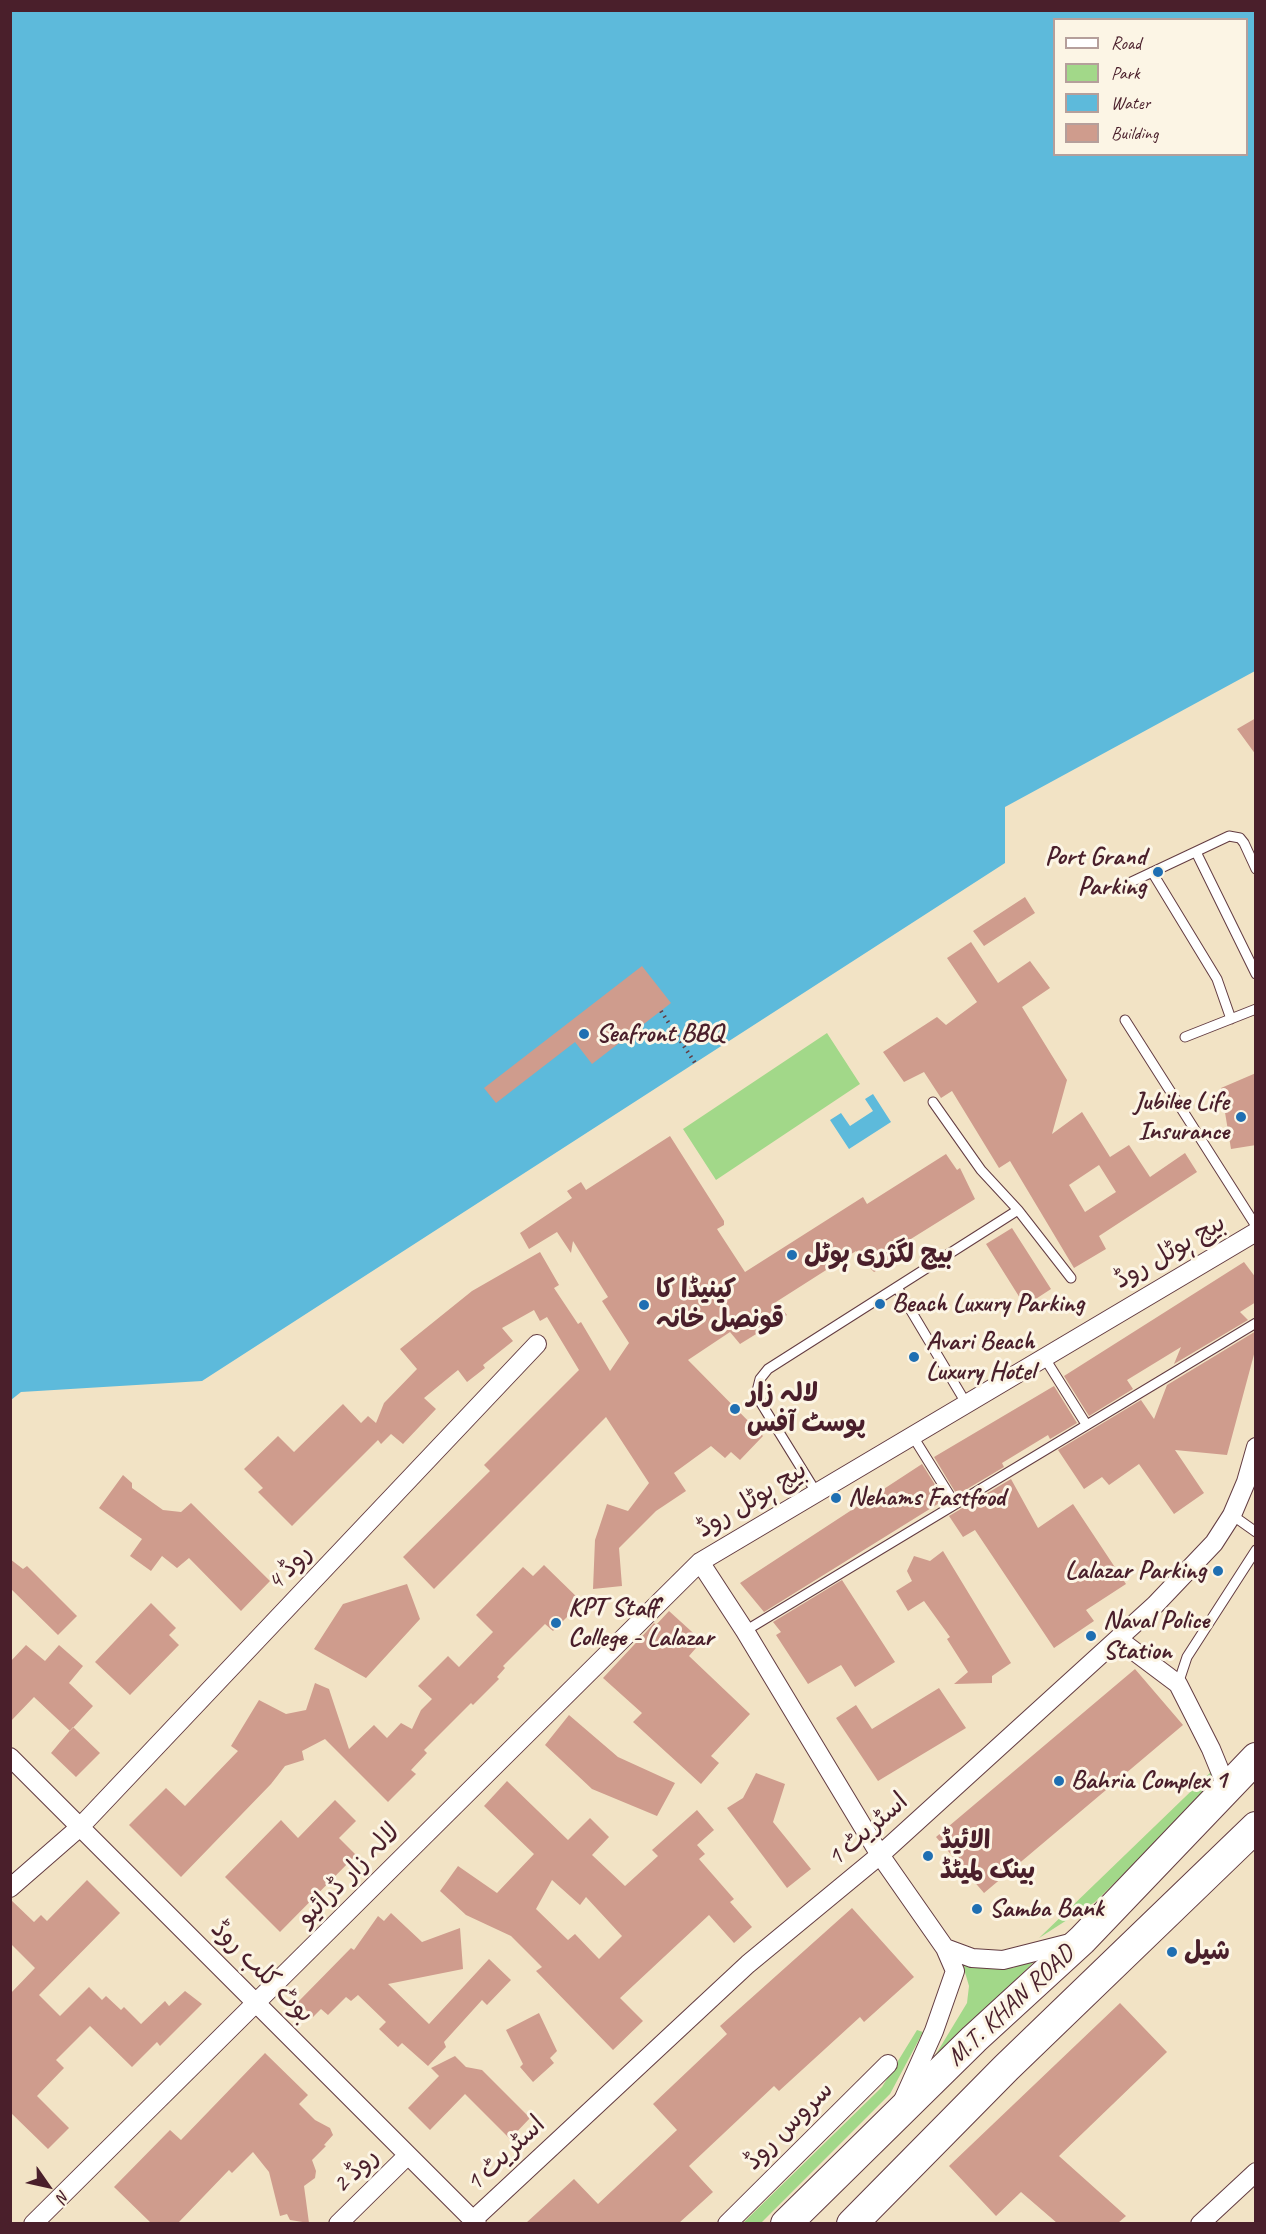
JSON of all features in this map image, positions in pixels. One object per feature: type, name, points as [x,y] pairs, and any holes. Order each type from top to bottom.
[{"type":"highway","name":"M.T. KHAN ROAD","points":[[786,2223],[974,2039],[1082,1940],[1256,1758]]},
{"type":"highway","points":[[1227,1788],[1256,1777]]},
{"type":"highway","points":[[1192,1888],[1204,1869],[1256,1806]]},
{"type":"highway","name":"M.T. KHAN ROAD","points":[[852,2223],[1006,2068],[1256,1827]]},
{"type":"street","name":"بیچ ہوٹل روڈ","points":[[894,2118],[934,2031],[955,1971],[945,1948],[880,1855],[700,1562],[1256,1232]]},
{"type":"street","name":"روڈ 4","points":[[10,1888],[81,1827],[537,1344]]},
{"type":"street","name":"اسٹریٹ 1","points":[[475,2222],[748,1964],[880,1855],[1118,1639],[1194,1565],[1214,1543],[1232,1515],[1246,1482],[1256,1447]]},
{"type":"street","name":"لالہ زار ڈرائیو","points":[[33,2223],[700,1562]]},
{"type":"street","points":[[1118,1639],[1178,1684],[1211,1749],[1227,1788]]},
{"type":"street","name":"بوٹ کلب روڈ","points":[[10,1757],[475,2222]]},
{"type":"street","points":[[945,1948],[972,1958],[1003,1960],[1082,1940]]},
{"type":"street","name":"سروس روڈ","points":[[727,2223],[888,2064]]},
{"type":"street","name":"روڈ 2","points":[[338,2223],[408,2155]]},
{"type":"street","points":[[1200,2223],[1256,2172]]},
{"type":"lane","points":[[1127,884],[1229,836],[1240,838],[1256,869]]},
{"type":"lane","points":[[1196,852],[1256,974]]},
{"type":"lane","points":[[1152,872],[1217,979],[1231,1018]]},
{"type":"lane","points":[[1185,1037],[1256,1009]]},
{"type":"lane","points":[[1125,1020],[1256,1226]]},
{"type":"lane","points":[[933,1102],[981,1170],[1018,1210],[1071,1278]]},
{"type":"lane","points":[[816,1492],[761,1403],[757,1391],[760,1379],[768,1370],[1018,1210]]},
{"type":"lane","points":[[898,1288],[966,1403]]},
{"type":"lane","points":[[745,1632],[1256,1323]]},
{"type":"lane","points":[[1044,1356],[1086,1424]]},
{"type":"lane","points":[[912,1435],[955,1504]]},
{"type":"lane","points":[[1232,1515],[1256,1532]]},
{"type":"lane","points":[[1178,1684],[1187,1657],[1256,1550]]},
{"type":"path","points":[[661,1011],[695,1063]]},
{"type":"green space","points":[[827,1033],[860,1084],[716,1180],[683,1129]]},
{"type":"green space","points":[[1213,1770],[1212,1788],[1095,1902],[1039,1938]]},
{"type":"green space","points":[[1042,1954],[930,2064],[967,2003],[969,1986],[960,1955],[1001,1968],[1013,1968]]},
{"type":"green space","points":[[917,2030],[923,2032],[890,2094],[761,2223],[742,2224],[882,2087]]},
{"type":"water","points":[[11,11],[1255,11],[1255,671],[1005,807],[1005,863],[202,1381],[21,1392],[11,1400]]},
{"type":"water","points":[[873,1094],[891,1122],[849,1149],[830,1120],[841,1113],[850,1126],[873,1111],[865,1099]]},
{"type":"building","points":[[1256,718],[1256,755],[1237,729]]},
{"type":"building","points":[[1025,897],[1035,913],[984,946],[973,931]]},
{"type":"building","points":[[971,942],[998,983],[1030,961],[1050,988],[1022,1007],[1067,1080],[1052,1134],[1082,1112],[1110,1157],[1129,1145],[1150,1177],[1185,1153],[1197,1172],[1099,1236],[1106,1249],[1074,1268],[1010,1161],[999,1168],[952,1091],[941,1098],[924,1072],[904,1082],[883,1052],[937,1017],[946,1025],[977,1002],[947,958]],"holes":[[[1099,1165],[1116,1192],[1085,1212],[1069,1185]]]},
{"type":"building","points":[[642,966],[671,1003],[592,1064],[575,1042],[496,1103],[484,1088]]},
{"type":"building","name":"Jubilee Life Insurance","points":[[1256,1073],[1256,1145],[1231,1149],[1221,1088]]},
{"type":"building","points":[[670,1136],[724,1221],[724,1225],[717,1229],[745,1272],[863,1197],[867,1204],[946,1154],[957,1170],[960,1168],[975,1199],[890,1252],[891,1263],[874,1272],[856,1251],[776,1302],[787,1315],[740,1344],[730,1332],[688,1360],[763,1436],[740,1460],[731,1452],[725,1458],[711,1446],[674,1473],[686,1491],[656,1511],[619,1548],[622,1586],[593,1589],[595,1540],[607,1504],[628,1511],[649,1483],[606,1417],[434,1589],[403,1557],[490,1471],[484,1465],[579,1370],[547,1317],[540,1321],[534,1310],[502,1328],[513,1341],[483,1365],[485,1368],[467,1382],[458,1370],[424,1398],[436,1409],[403,1444],[391,1434],[381,1444],[378,1440],[292,1526],[258,1492],[263,1488],[244,1469],[278,1436],[294,1452],[343,1404],[361,1423],[368,1416],[376,1423],[384,1403],[417,1369],[400,1349],[472,1291],[540,1252],[559,1285],[554,1288],[578,1324],[581,1322],[610,1371],[629,1343],[602,1301],[608,1297],[573,1241],[571,1253],[557,1232],[529,1249],[520,1233],[572,1198],[567,1191],[581,1182],[586,1190]]},
{"type":"building","points":[[1012,1228],[1051,1289],[1025,1306],[986,1244]]},
{"type":"building","points":[[1244,1262],[1256,1278],[1256,1302],[1240,1312],[1248,1320],[1174,1364],[1181,1347],[1127,1380],[1133,1389],[1089,1416],[1064,1376]]},
{"type":"building","points":[[1256,1331],[1256,1347],[1227,1455],[1175,1450],[1204,1493],[1174,1514],[1139,1464],[1109,1485],[1102,1477],[1084,1489],[1058,1450],[1141,1400],[1154,1419],[1167,1385]]},
{"type":"building","points":[[1054,1386],[1077,1423],[1050,1439],[1048,1435],[1002,1463],[1004,1467],[957,1495],[934,1457]]},
{"type":"building","points":[[922,1464],[946,1502],[942,1504],[941,1502],[764,1612],[740,1583]]},
{"type":"building","points":[[123,1475],[132,1483],[132,1488],[163,1510],[181,1512],[191,1503],[270,1581],[241,1611],[189,1558],[177,1568],[162,1556],[151,1571],[130,1556],[142,1539],[99,1508]]},
{"type":"building","points":[[1011,1479],[1038,1528],[1073,1504],[1126,1584],[1086,1610],[1094,1621],[1054,1648],[975,1530],[963,1537],[949,1516]]},
{"type":"building","points":[[943,1551],[1011,1663],[992,1676],[992,1683],[954,1684],[968,1672],[947,1639],[950,1637],[924,1601],[908,1611],[896,1591],[912,1581],[907,1571],[914,1556],[930,1561]]},
{"type":"building","points":[[10,1559],[23,1569],[27,1566],[77,1616],[58,1635],[10,1588]]},
{"type":"building","points":[[544,1565],[582,1602],[553,1631],[545,1624],[503,1666],[505,1668],[497,1677],[499,1679],[473,1705],[471,1703],[424,1750],[427,1753],[411,1770],[416,1774],[388,1802],[325,1739],[302,1751],[304,1760],[285,1766],[271,1784],[181,1877],[129,1825],[166,1788],[185,1806],[238,1751],[231,1746],[259,1700],[286,1714],[306,1710],[315,1683],[329,1689],[349,1749],[374,1725],[387,1738],[401,1723],[412,1729],[421,1710],[432,1699],[418,1686],[448,1656],[459,1667],[493,1632],[476,1615],[523,1567],[533,1576]]},
{"type":"building","points":[[842,1580],[895,1662],[855,1687],[841,1665],[808,1684],[776,1635],[781,1632],[773,1622]]},
{"type":"building","points":[[407,1584],[420,1619],[366,1678],[314,1649],[343,1604]]},
{"type":"building","points":[[151,1603],[176,1628],[169,1635],[179,1645],[130,1695],[95,1662]]},
{"type":"building","points":[[669,1611],[702,1641],[689,1656],[750,1714],[711,1756],[719,1763],[701,1784],[633,1722],[642,1713],[603,1678],[654,1623],[656,1625]]},
{"type":"building","points":[[26,1645],[45,1661],[59,1645],[83,1666],[69,1683],[93,1706],[70,1731],[34,1697],[10,1722],[10,1662]]},
{"type":"building","name":"Bahria Complex 1","points":[[1135,1669],[1183,1725],[984,1893],[936,1837]]},
{"type":"building","points":[[939,1688],[966,1728],[878,1781],[836,1718],[856,1705],[872,1729]]},
{"type":"building","points":[[569,1715],[618,1757],[675,1783],[657,1816],[592,1789],[545,1745]]},
{"type":"building","points":[[73,1727],[100,1753],[76,1777],[51,1753]]},
{"type":"building","points":[[756,1773],[785,1784],[773,1822],[811,1869],[787,1888],[727,1808],[743,1798]]},
{"type":"building","points":[[507,1781],[568,1840],[590,1818],[609,1837],[592,1855],[625,1886],[658,1856],[652,1850],[697,1810],[714,1830],[697,1845],[705,1854],[699,1859],[734,1899],[730,1902],[752,1927],[734,1943],[709,1915],[620,1998],[643,2021],[613,2050],[536,1971],[542,1967],[511,1936],[466,1915],[440,1891],[458,1866],[497,1893],[534,1854],[484,1806]],"holes":[[[552,1880],[580,1905],[586,1897],[622,1936],[599,1959],[575,1934],[568,1940],[536,1909]]]},
{"type":"building","points":[[335,1800],[356,1821],[339,1838],[356,1855],[280,1932],[225,1877],[281,1820],[298,1838]]},
{"type":"building","points":[[87,1880],[120,1913],[39,1995],[60,2016],[89,1987],[102,2000],[106,1996],[121,2010],[124,2007],[141,2024],[165,2001],[169,2006],[185,1991],[202,2004],[160,2046],[157,2042],[132,2067],[90,2026],[56,2060],[64,2068],[37,2096],[69,2128],[48,2149],[10,2112],[10,1994],[35,1968],[10,1943],[10,1899],[34,1922],[41,1915],[47,1921]]},
{"type":"building","points":[[852,1908],[914,1977],[864,2022],[860,2017],[779,2091],[774,2086],[689,2166],[713,2192],[679,2223],[526,2223],[574,2179],[598,2204],[677,2130],[653,2104],[727,2034],[720,2026]]},
{"type":"building","points":[[391,1913],[422,1942],[460,1928],[463,1969],[388,1984],[429,2024],[489,1959],[511,1980],[487,2005],[482,2000],[444,2042],[446,2047],[428,2066],[402,2043],[398,2047],[379,2029],[386,2022],[358,1995],[351,2001],[346,1997],[328,2015],[321,2009],[313,2017],[298,2002],[351,1948],[354,1950],[378,1916],[384,1921]]},
{"type":"building","points":[[1120,2003],[1167,2052],[1059,2156],[1126,2216],[1118,2223],[1057,2223],[1021,2192],[996,2216],[949,2166]]},
{"type":"building","points":[[539,2013],[557,2051],[550,2058],[554,2063],[533,2082],[520,2067],[523,2064],[506,2030]]},
{"type":"building","points":[[265,2053],[308,2095],[299,2104],[315,2120],[330,2128],[333,2135],[312,2160],[316,2171],[315,2178],[304,2186],[309,2223],[290,2220],[287,2214],[280,2216],[269,2172],[253,2152],[232,2173],[229,2170],[178,2223],[151,2223],[114,2187],[170,2130],[181,2140]]},
{"type":"building","points":[[455,2056],[466,2067],[482,2070],[530,2118],[510,2139],[465,2094],[430,2130],[408,2108],[439,2076],[431,2068]]},
{"type":"place","name":"Port Grand Parking","points":[[1158,872]]},
{"type":"place","name":"Seafront BBQ","points":[[584,1034]]},
{"type":"place","name":"Jubilee Life Insurance","points":[[1241,1117]]},
{"type":"place","name":"بیچ لگژری ہوٹل","points":[[792,1255]]},
{"type":"place","name":"Beach Luxury Parking","points":[[880,1304]]},
{"type":"place","name":"کینیڈا کا قونصل خانہ","points":[[644,1305]]},
{"type":"place","name":"Avari Beach Luxury Hotel","points":[[914,1357]]},
{"type":"place","name":"لالہ زار پوسٹ آفس","points":[[735,1409]]},
{"type":"place","name":"Nehams Fastfood","points":[[836,1498]]},
{"type":"place","name":"Lalazar Parking","points":[[1218,1571]]},
{"type":"place","name":"KPT Staff College - Lalazar","points":[[556,1623]]},
{"type":"place","name":"Naval Police Station","points":[[1091,1636]]},
{"type":"place","name":"Bahria Complex 1","points":[[1059,1781]]},
{"type":"place","name":"الائیڈ بینک لمیٹڈ","points":[[928,1856]]},
{"type":"place","name":"Samba Bank","points":[[977,1909]]},
{"type":"place","name":"شیل","points":[[1172,1952]]}]
